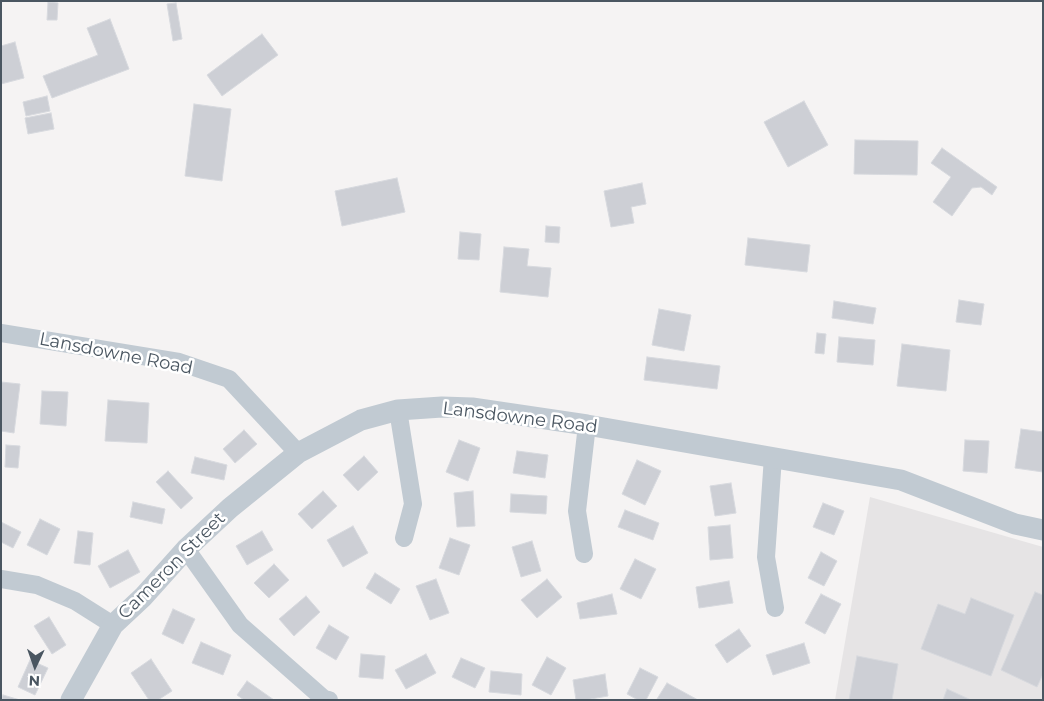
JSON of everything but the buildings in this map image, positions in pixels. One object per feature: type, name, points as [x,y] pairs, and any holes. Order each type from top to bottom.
[{"type":"street","name":"Lansdowne Road","points":[[1,333],[179,362],[229,379],[298,453],[362,420],[398,410],[442,407],[472,408],[587,425],[901,480],[1015,524],[1043,530]]},
{"type":"street","points":[[398,410],[413,504],[404,538]]},
{"type":"street","points":[[584,554],[577,511],[587,425]]},
{"type":"street","name":"Cameron Street","points":[[71,700],[113,625],[143,597],[186,549],[230,508],[298,453]]},
{"type":"street","points":[[773,457],[766,557],[775,608]]},
{"type":"street","points":[[186,549],[240,625],[323,699],[329,700]]},
{"type":"street","points":[[1,579],[37,584],[75,601],[113,625]]},
{"type":"shaded area","points":[[870,497],[1043,547],[1043,700],[835,700]]}]
